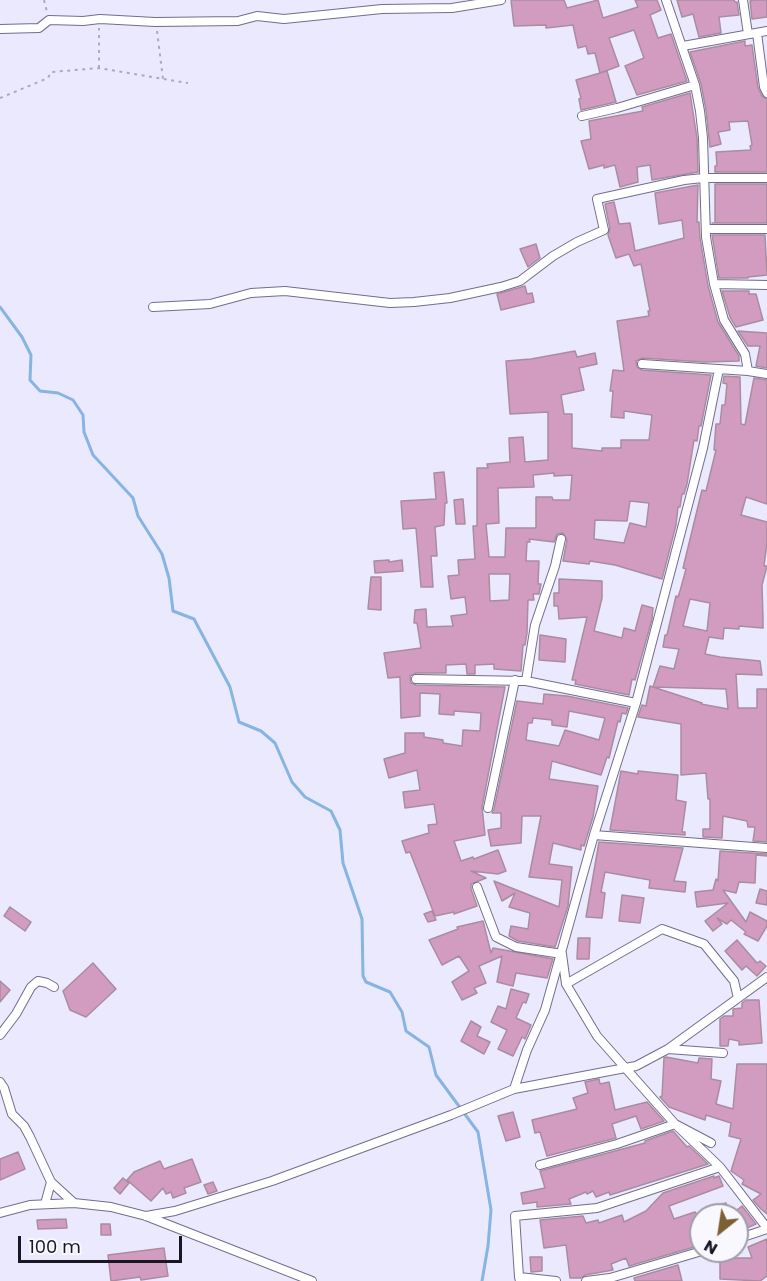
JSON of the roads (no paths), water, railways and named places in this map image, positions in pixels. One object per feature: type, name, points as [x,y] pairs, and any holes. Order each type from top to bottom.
[{"type":"street","points":[[0,28],[39,28],[49,20],[238,21],[257,16],[284,19],[381,4],[452,8],[501,0]]},
{"type":"street","points":[[666,0],[695,85],[703,138],[706,229],[714,284],[724,320],[745,354],[748,371]]},
{"type":"street","points":[[743,0],[748,34]]},
{"type":"street","points":[[683,46],[767,31]]},
{"type":"street","points":[[757,33],[764,87],[767,93]]},
{"type":"street","points":[[582,116],[695,85]]},
{"type":"street","points":[[153,307],[210,304],[251,293],[285,291],[390,303],[450,298],[520,281],[553,256],[604,230],[597,199],[664,183],[703,178],[767,178]]},
{"type":"street","points":[[706,229],[767,229]]},
{"type":"street","points":[[714,284],[767,285]]},
{"type":"street","points":[[642,364],[767,374]]},
{"type":"street","points":[[514,1089],[527,1050],[545,1010],[594,835],[636,703],[703,448],[719,369]]},
{"type":"street","points":[[526,681],[535,625],[555,566],[561,539]]},
{"type":"street","points":[[416,679],[526,681],[636,703]]},
{"type":"street","points":[[488,808],[515,680]]},
{"type":"street","points":[[594,835],[767,848]]},
{"type":"street","points":[[477,887],[496,937],[516,947],[562,954]]},
{"type":"street","points":[[566,984],[662,929],[704,944],[734,981],[738,998]]},
{"type":"street","points":[[562,954],[566,984],[597,1036],[675,1124],[720,1167],[767,1228],[749,1235]]},
{"type":"street","points":[[146,1216],[175,1211],[272,1181],[451,1115],[514,1089],[628,1069],[668,1049],[767,976]]},
{"type":"street","points":[[0,1035],[16,1014],[31,987],[38,981],[54,987]]},
{"type":"street","points":[[668,1049],[723,1053]]},
{"type":"street","points":[[0,1082],[12,1114],[24,1126],[51,1182],[74,1203]]},
{"type":"street","points":[[540,1165],[617,1144],[675,1124],[711,1143]]},
{"type":"street","points":[[556,1281],[520,1279],[515,1216],[597,1208],[720,1167]]},
{"type":"street","points":[[45,1204],[51,1182]]},
{"type":"street","points":[[0,1213],[30,1205],[45,1204],[74,1203],[111,1207],[146,1216],[312,1281]]},
{"type":"street","points":[[586,1281],[610,1278],[689,1255]]},
{"type":"waterway","points":[[0,307],[22,337],[31,355],[30,380],[40,391],[58,393],[73,400],[83,415],[84,432],[93,455],[133,498],[138,516],[162,554],[169,578],[173,611],[194,619],[230,687],[239,722],[261,731],[275,743],[292,782],[305,797],[331,811],[340,830],[343,863],[362,919],[363,976],[366,982],[390,992],[402,1012],[406,1031],[429,1047],[436,1075],[478,1132],[491,1210],[482,1281]]}]
